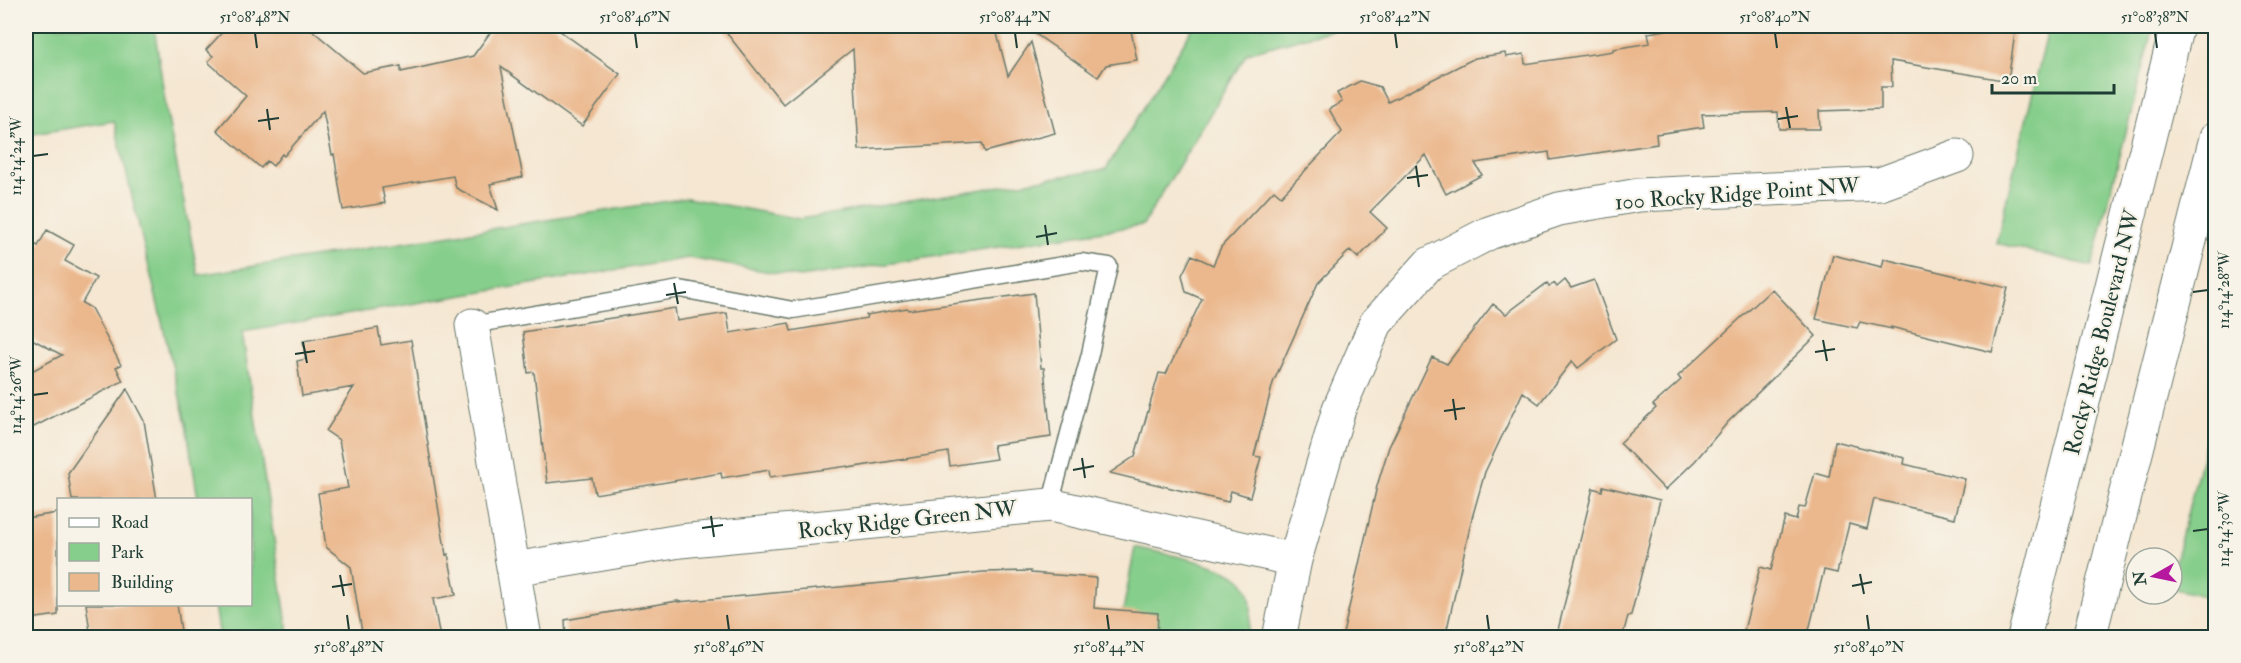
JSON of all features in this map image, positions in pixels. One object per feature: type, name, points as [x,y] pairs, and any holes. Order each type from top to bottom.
[{"type":"street","name":"Rocky Ridge Boulevard NW","points":[[2024,638],[2177,26]]},
{"type":"street","points":[[2089,638],[2216,138]]},
{"type":"street","name":"100 Rocky Ridge Point NW","points":[[1280,638],[1295,560],[1339,409],[1376,323],[1429,264],[1489,233],[1559,209],[1638,195],[1880,184],[1957,156]]},
{"type":"street","points":[[472,325],[525,638]]},
{"type":"street","name":"Rocky Ridge Green NW","points":[[514,569],[680,541],[1050,505],[1295,560]]},
{"type":"lane","points":[[472,325],[680,289],[793,310],[1081,262],[1109,266],[1090,354],[1050,505]]},
{"type":"green space","points":[[26,26],[154,26],[167,114],[198,275],[687,198],[800,219],[1106,169],[1194,26],[1346,26],[1247,53],[1143,225],[800,277],[688,258],[242,332],[289,637],[220,638],[215,606],[252,606],[252,498],[198,498],[186,423],[114,121],[26,135]]},
{"type":"green space","points":[[2049,26],[2153,26],[2092,266],[1996,243]]},
{"type":"green space","points":[[2215,406],[2216,599],[2184,591],[2184,546],[2179,546]]},
{"type":"green space","points":[[1135,547],[1207,564],[1233,574],[1241,580],[1251,600],[1247,637],[1118,638]]},
{"type":"building","points":[[228,26],[307,26],[363,73],[401,66],[401,72],[473,56],[495,26],[553,26],[620,74],[582,126],[501,67],[523,177],[490,184],[498,210],[456,188],[453,176],[382,188],[385,203],[343,210],[334,154],[332,155],[323,111],[273,166],[267,161],[261,168],[217,130],[246,96],[208,62],[213,56],[206,50]]},
{"type":"building","points":[[721,26],[995,26],[1008,76],[1031,42],[1055,133],[985,152],[982,143],[859,150],[853,49],[783,104]]},
{"type":"building","points":[[1024,26],[1130,26],[1137,60],[1106,65],[1098,77]]},
{"type":"building","points":[[1666,26],[2016,26],[2008,81],[1891,61],[1892,87],[1881,87],[1881,109],[1819,111],[1820,129],[1779,129],[1778,112],[1702,114],[1704,127],[1656,134],[1657,144],[1550,160],[1549,152],[1475,163],[1482,175],[1446,194],[1426,155],[1370,212],[1387,228],[1358,258],[1350,250],[1318,283],[1273,383],[1254,456],[1261,457],[1250,497],[1231,491],[1228,502],[1110,473],[1135,456],[1159,373],[1166,374],[1202,299],[1186,292],[1182,275],[1192,255],[1213,265],[1221,247],[1274,190],[1281,196],[1342,132],[1329,109],[1342,102],[1337,93],[1360,81],[1380,87],[1388,102],[1475,58],[1505,53],[1506,57],[1524,54],[1525,64],[1614,51],[1613,49],[1650,43],[1648,33],[1667,30]]},
{"type":"building","points":[[47,230],[74,245],[65,261],[96,278],[82,303],[91,308],[121,365],[116,367],[123,381],[26,431],[26,374],[62,355],[26,336],[26,240],[38,246]]},
{"type":"building","points":[[1833,255],[1882,267],[1884,259],[2008,288],[1992,352],[1891,327],[1892,329],[1860,322],[1857,328],[1816,319]]},
{"type":"building","points":[[1565,280],[1571,288],[1594,280],[1616,339],[1578,368],[1572,361],[1539,404],[1523,392],[1485,472],[1472,518],[1445,638],[1342,638],[1377,486],[1389,447],[1432,357],[1447,364],[1493,304],[1506,314],[1547,283],[1549,287],[1554,283],[1557,287]]},
{"type":"building","points":[[1772,289],[1816,336],[1728,422],[1695,461],[1665,490],[1620,443],[1656,408],[1653,405],[1681,380],[1678,376]]},
{"type":"building","points":[[1034,293],[1041,368],[1044,368],[1051,437],[993,445],[996,459],[950,466],[948,452],[848,468],[848,466],[770,477],[769,470],[722,478],[721,473],[595,494],[592,478],[547,483],[534,372],[528,373],[523,332],[675,308],[677,321],[727,313],[730,333],[789,323],[791,331],[867,318],[866,315],[907,308],[908,310]]},
{"type":"building","points":[[378,328],[381,345],[411,340],[446,555],[448,554],[456,595],[433,599],[440,638],[363,638],[351,567],[326,547],[318,493],[348,488],[339,440],[326,431],[354,387],[302,396],[297,361],[306,359],[303,341]]},
{"type":"building","points":[[127,389],[144,421],[157,498],[72,498],[68,473]]},
{"type":"building","points":[[1835,441],[1905,458],[1904,464],[1965,479],[1955,518],[1874,499],[1867,529],[1849,524],[1837,573],[1824,570],[1807,638],[1742,638],[1760,567],[1771,570],[1785,517],[1796,520],[1799,507],[1805,508],[1815,473],[1829,477]]},
{"type":"building","points":[[1603,486],[1660,500],[1631,615],[1628,616],[1622,638],[1556,638],[1593,488],[1602,491]]},
{"type":"building","points":[[57,513],[58,615],[30,619],[26,588],[26,518]]},
{"type":"building","points":[[1031,571],[1031,573],[1096,578],[1094,608],[1158,613],[1157,638],[566,638],[565,620],[678,601],[983,572]]},
{"type":"building","points":[[86,606],[177,606],[182,638],[91,638]]}]
